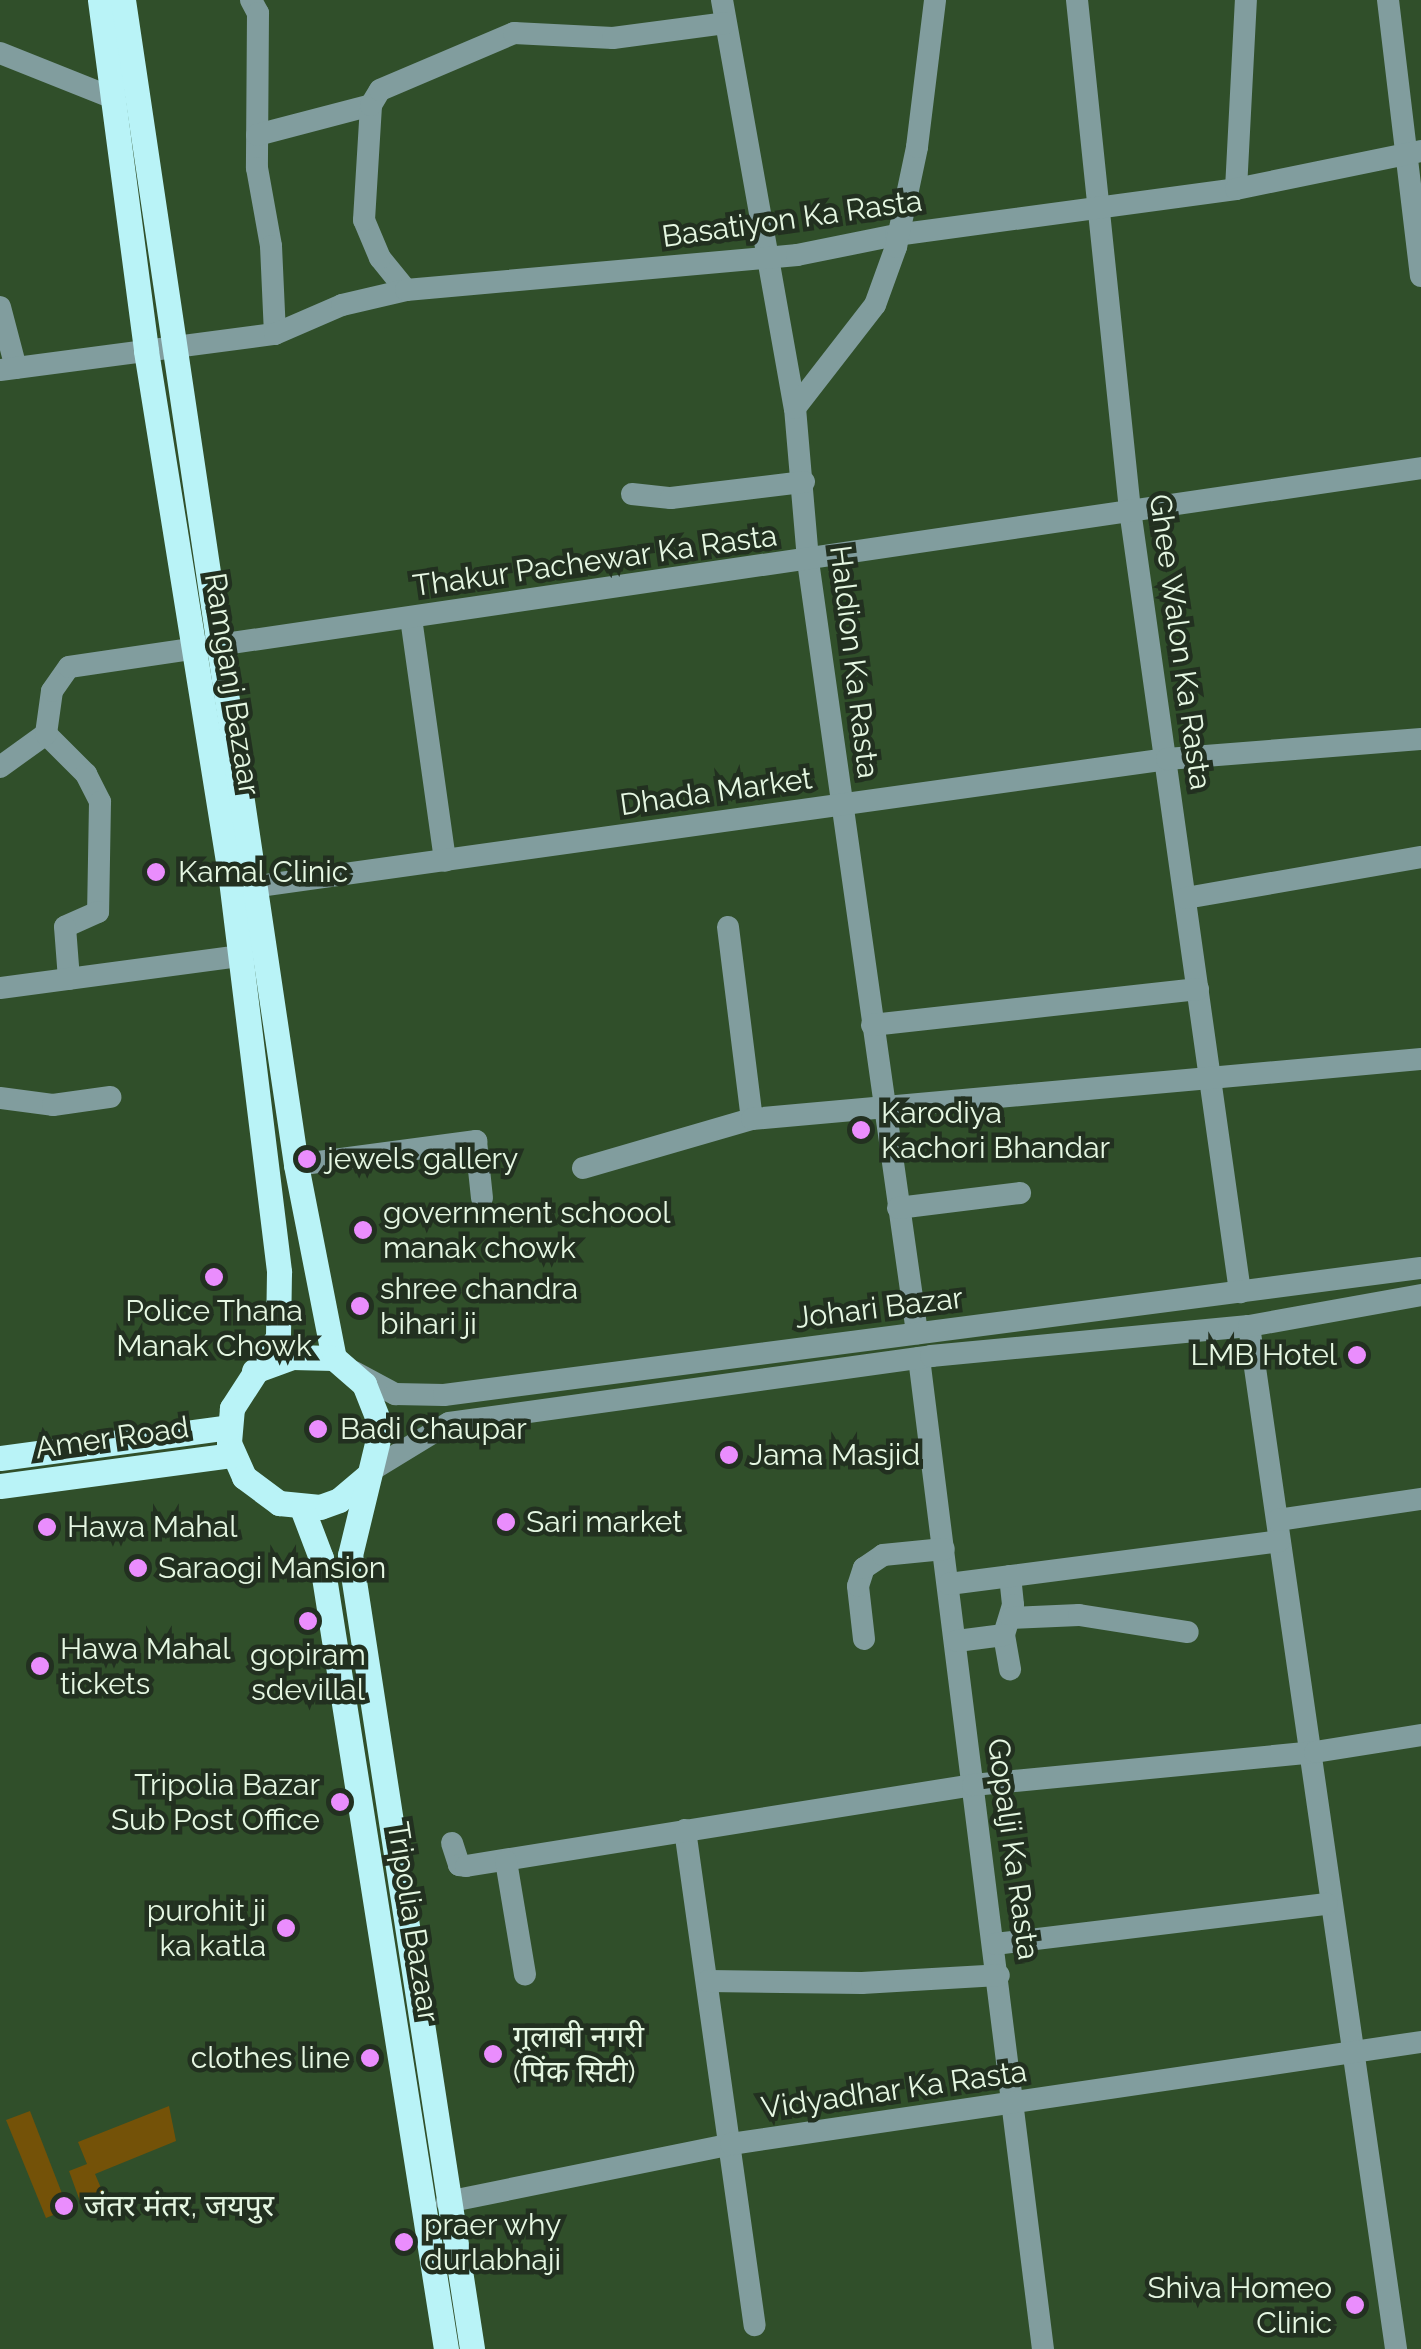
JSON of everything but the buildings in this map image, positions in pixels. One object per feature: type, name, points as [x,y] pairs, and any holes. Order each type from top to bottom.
[{"type":"main road","name":"Ramganj Bazaar","points":[[100,0],[146,351],[240,956],[282,1305],[278,1337],[254,1372]]},
{"type":"main road","name":"Ramganj Bazaar","points":[[123,0],[259,886],[296,1165],[342,1364]]},
{"type":"main road","points":[[292,1356],[342,1364],[376,1404],[381,1427],[370,1473],[340,1500],[302,1508],[260,1493],[233,1455],[229,1427],[254,1372],[292,1356]]},
{"type":"main road","name":"Amer Road","points":[[0,1458],[229,1427]]},
{"type":"main road","name":"Amer Road","points":[[0,1486],[233,1455]]},
{"type":"main road","name":"Tripolia Bazaar","points":[[370,1473],[350,1555],[435,2205],[446,2349]]},
{"type":"main road","name":"Tripolia Bazaar","points":[[302,1508],[321,1558],[435,2205],[472,2349]]},
{"type":"street","points":[[250,0],[258,13],[258,134],[275,334]]},
{"type":"street","points":[[795,408],[875,306],[918,148],[935,0]]},
{"type":"street","name":"Ghee Walon Ka Rasta","points":[[1077,0],[1095,209],[1130,510],[1240,1292]]},
{"type":"street","points":[[1236,189],[1246,0]]},
{"type":"street","points":[[1388,0],[1414,152],[1421,276]]},
{"type":"street","points":[[406,290],[380,258],[364,220],[371,105],[380,90],[499,37],[533,32],[613,38],[724,11]]},
{"type":"street","name":"Haldion Ka Rasta","points":[[724,11],[795,408],[808,561],[917,1333]]},
{"type":"street","points":[[0,53],[112,98]]},
{"type":"street","points":[[258,134],[371,105]]},
{"type":"street","name":"Basatiyon Ka Rasta","points":[[8,369],[275,334],[342,305],[406,290],[766,257],[896,235],[1236,189],[1414,152]]},
{"type":"street","points":[[0,307],[8,369]]},
{"type":"street","name":"Thakur Pachewar Ka Rasta","points":[[46,734],[52,691],[69,667],[1421,468]]},
{"type":"street","points":[[632,494],[672,498],[804,482]]},
{"type":"street","points":[[411,618],[444,861]]},
{"type":"street","points":[[0,767],[46,734],[86,774],[100,802],[98,912],[66,928],[69,978]]},
{"type":"street","name":"Dhada Market","points":[[259,886],[1167,760],[1421,739]]},
{"type":"street","points":[[1186,898],[1421,856]]},
{"type":"street","points":[[728,927],[752,1119]]},
{"type":"street","points":[[0,988],[268,952]]},
{"type":"street","points":[[872,1025],[1198,988]]},
{"type":"street","points":[[583,1168],[752,1119],[1421,1059]]},
{"type":"street","points":[[0,1098],[54,1106],[110,1097]]},
{"type":"street","points":[[296,1165],[476,1141],[482,1198]]},
{"type":"street","points":[[898,1208],[1020,1193]]},
{"type":"street","name":"Johari Bazar","points":[[342,1364],[394,1394],[444,1395],[1421,1268]]},
{"type":"street","name":"Johari Bazar","points":[[370,1473],[449,1423],[919,1358],[1248,1326],[1421,1295]]},
{"type":"street","points":[[1248,1326],[1315,1752],[1327,1904],[1396,2349]]},
{"type":"street","name":"Gopalji Ka Rasta","points":[[919,1358],[1000,1974],[1043,2349]]},
{"type":"street","points":[[949,1584],[1278,1530],[1421,1500]]},
{"type":"street","points":[[864,1639],[858,1586],[864,1568],[883,1555],[944,1550]]},
{"type":"street","points":[[1010,1576],[1010,1669]]},
{"type":"street","points":[[956,1642],[1008,1627],[1079,1615],[1188,1632]]},
{"type":"street","points":[[452,1843],[459,1865],[506,1861],[973,1785],[1315,1752],[1421,1735]]},
{"type":"street","points":[[686,1830],[754,2325]]},
{"type":"street","points":[[506,1861],[525,1974]]},
{"type":"street","points":[[995,1944],[1327,1904]]},
{"type":"street","points":[[708,1981],[862,1983],[1000,1974]]},
{"type":"street","name":"Vidyadhar Ka Rasta","points":[[435,2205],[731,2144],[1421,2042]]},
{"type":"shaded area","points":[[169,2106],[176,2141],[95,2174],[104,2195],[81,2204],[69,2171],[87,2164],[78,2142]]},
{"type":"shaded area","points":[[30,2111],[68,2209],[46,2218],[6,2120]]},
{"type":"place","name":"Kamal Clinic","points":[[156,872]]},
{"type":"place","name":"Karodiya Kachori Bhandar","points":[[861,1130]]},
{"type":"place","name":"jewels gallery","points":[[307,1159]]},
{"type":"place","name":"government schoool manak chowk","points":[[363,1230]]},
{"type":"place","name":"Police Thana Manak Chowk","points":[[214,1277]]},
{"type":"place","name":"shree chandra bihari ji","points":[[360,1306]]},
{"type":"place","name":"LMB Hotel","points":[[1357,1355]]},
{"type":"place","name":"Badi Chaupar","points":[[318,1429]]},
{"type":"place","name":"Jama Masjid","points":[[729,1455]]},
{"type":"place","name":"Sari market","points":[[506,1522]]},
{"type":"place","name":"Hawa Mahal","points":[[47,1527]]},
{"type":"place","name":"Saraogi Mansion","points":[[138,1568]]},
{"type":"place","name":"gopiram sdevillal","points":[[308,1621]]},
{"type":"place","name":"Hawa Mahal tickets","points":[[40,1666]]},
{"type":"place","name":"Tripolia Bazar Sub Post Office","points":[[340,1802]]},
{"type":"place","name":"purohit ji ka katla","points":[[286,1928]]},
{"type":"place","name":"गुलाबी नगरी (पिंक सिटी)","points":[[493,2054]]},
{"type":"place","name":"clothes line","points":[[370,2058]]},
{"type":"place","name":"जंतर मंतर, जयपुर","points":[[64,2206]]},
{"type":"place","name":"praer why durlabhaji","points":[[404,2242]]},
{"type":"place","name":"Shiva Homeo Clinic","points":[[1355,2305]]}]
